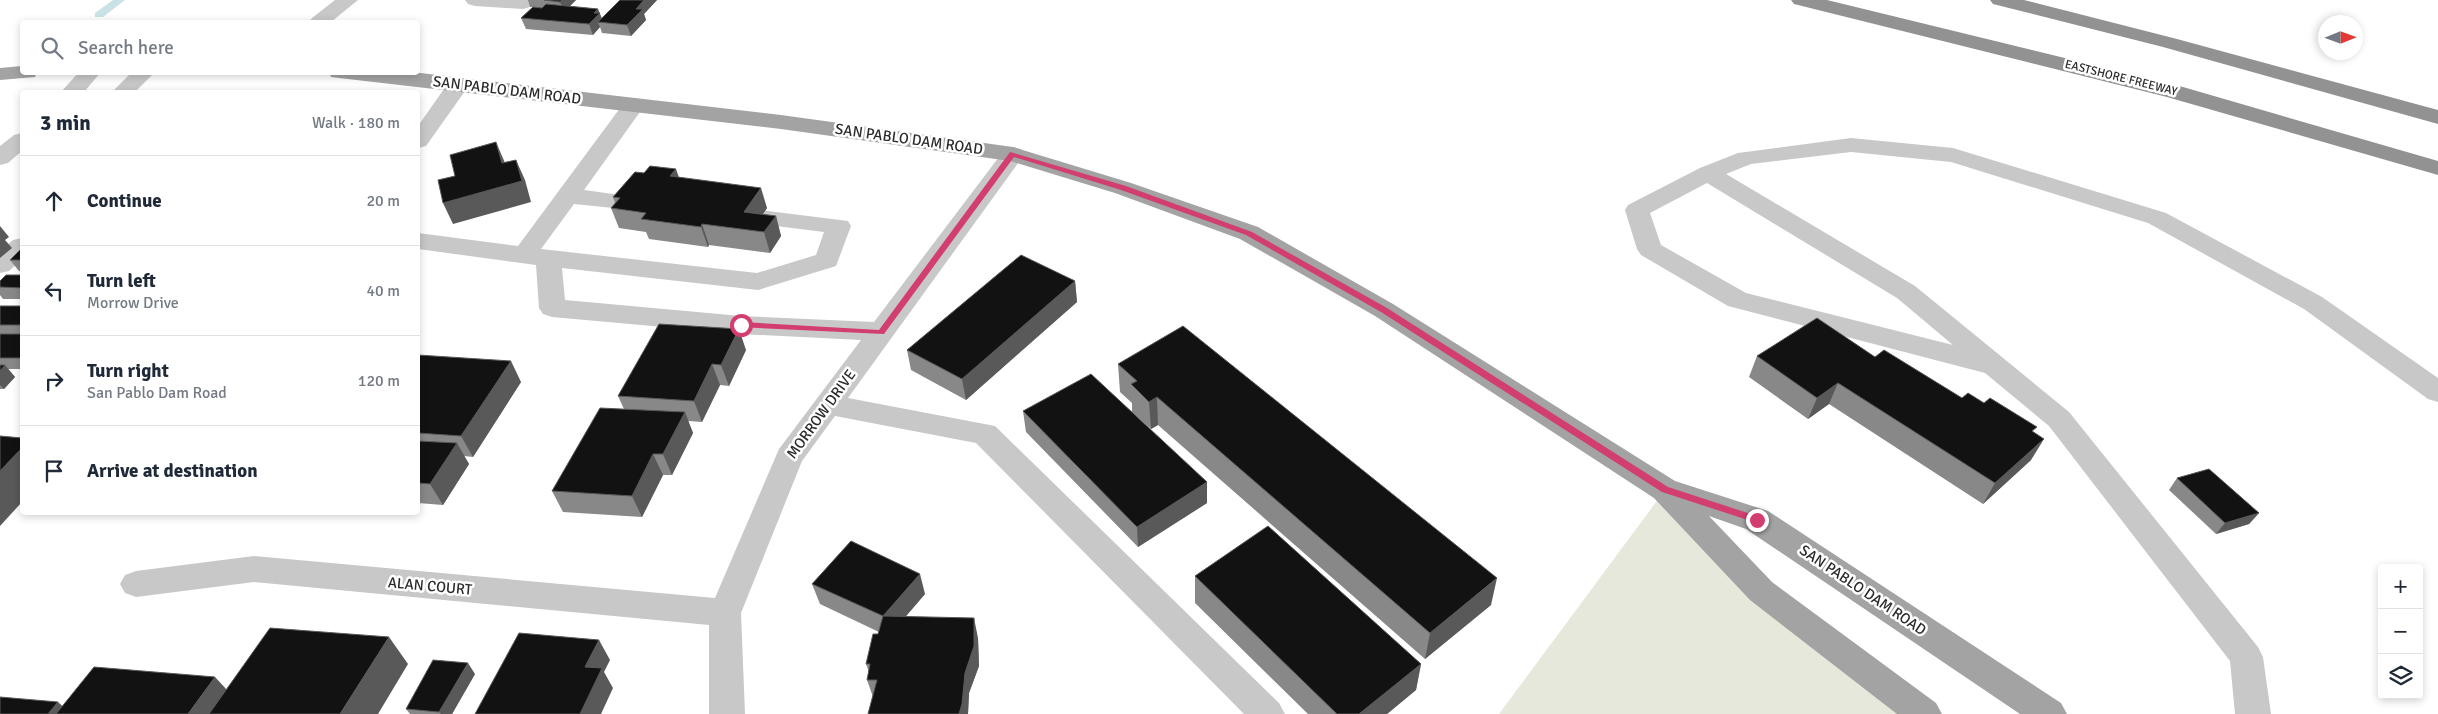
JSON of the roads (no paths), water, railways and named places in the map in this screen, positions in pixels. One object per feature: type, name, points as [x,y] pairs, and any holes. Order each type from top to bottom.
[{"type":"highway","name":"EASTSHORE FREEWAY","points":[[1801,0],[1923,28],[2174,92],[2438,168]]},
{"type":"highway","points":[[2000,0],[2170,43],[2438,116]]},
{"type":"main road","points":[[0,74],[20,73]]},
{"type":"main road","name":"SAN PABLO DAM ROAD","points":[[369,75],[781,122],[1012,154],[1123,188],[1249,233],[1384,310],[1665,490],[1761,591],[1924,714]]},
{"type":"main road","name":"SAN PABLO DAM ROAD","points":[[1665,490],[1757,520],[2049,714]]},
{"type":"street","points":[[321,20],[348,0]]},
{"type":"street","points":[[475,0],[523,4]]},
{"type":"street","points":[[74,90],[88,75]]},
{"type":"street","points":[[125,90],[142,75]]},
{"type":"street","points":[[420,138],[459,84]]},
{"type":"street","points":[[634,104],[567,196],[536,257],[552,308],[741,325],[881,332]]},
{"type":"street","points":[[0,158],[20,142]]},
{"type":"street","points":[[1996,366],[1737,300],[1650,249],[1637,210],[1708,173],[1746,158],[1851,145],[1953,155],[2158,218],[2313,303],[2438,392]]},
{"type":"street","name":"MORROW DRIVE","points":[[727,714],[725,613],[789,457],[1012,154]]},
{"type":"street","points":[[1708,173],[1906,292],[2059,418],[2246,658],[2253,714]]},
{"type":"street","points":[[567,196],[633,202]]},
{"type":"street","points":[[420,241],[536,257],[758,282],[827,260],[839,226],[761,218]]},
{"type":"street","points":[[0,264],[20,248]]},
{"type":"street","points":[[828,404],[985,434],[1267,714]]},
{"type":"street","name":"ALAN COURT","points":[[136,584],[254,569],[725,613]]},
{"type":"waterway","points":[[99,15],[120,0]]}]
